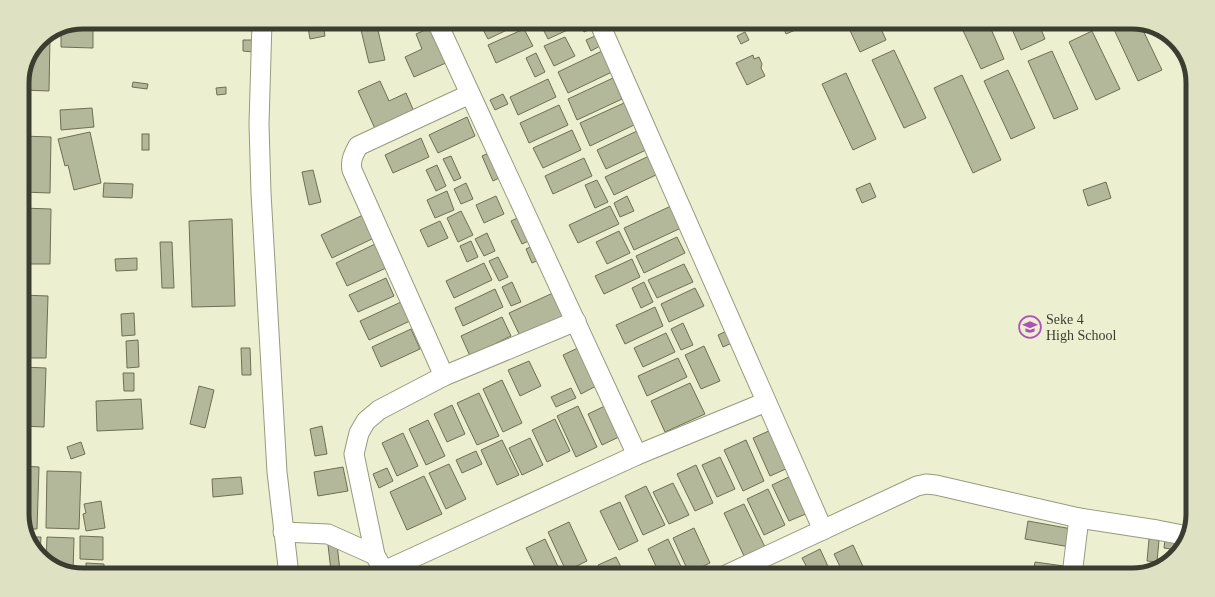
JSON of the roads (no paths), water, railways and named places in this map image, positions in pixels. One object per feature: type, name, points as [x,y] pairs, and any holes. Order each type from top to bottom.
[{"type":"street","points":[[262,29],[259,124],[261,193],[277,472],[288,568]]},
{"type":"street","points":[[440,29],[638,456]]},
{"type":"street","points":[[602,29],[823,530]]},
{"type":"street","points":[[444,376],[352,170],[351,159],[358,146],[470,94]]},
{"type":"street","points":[[382,568],[375,555],[354,454],[359,433],[366,421],[379,410],[444,376],[576,321]]},
{"type":"street","points":[[396,568],[638,456],[766,402]]},
{"type":"street","points":[[741,568],[917,486],[926,484],[1079,518],[1181,535]]},
{"type":"street","points":[[1073,568],[1079,518]]},
{"type":"street","points":[[283,532],[328,534],[375,555]]},
{"type":"place","name":"Seke 4 High School","points":[[1030,327]]}]
